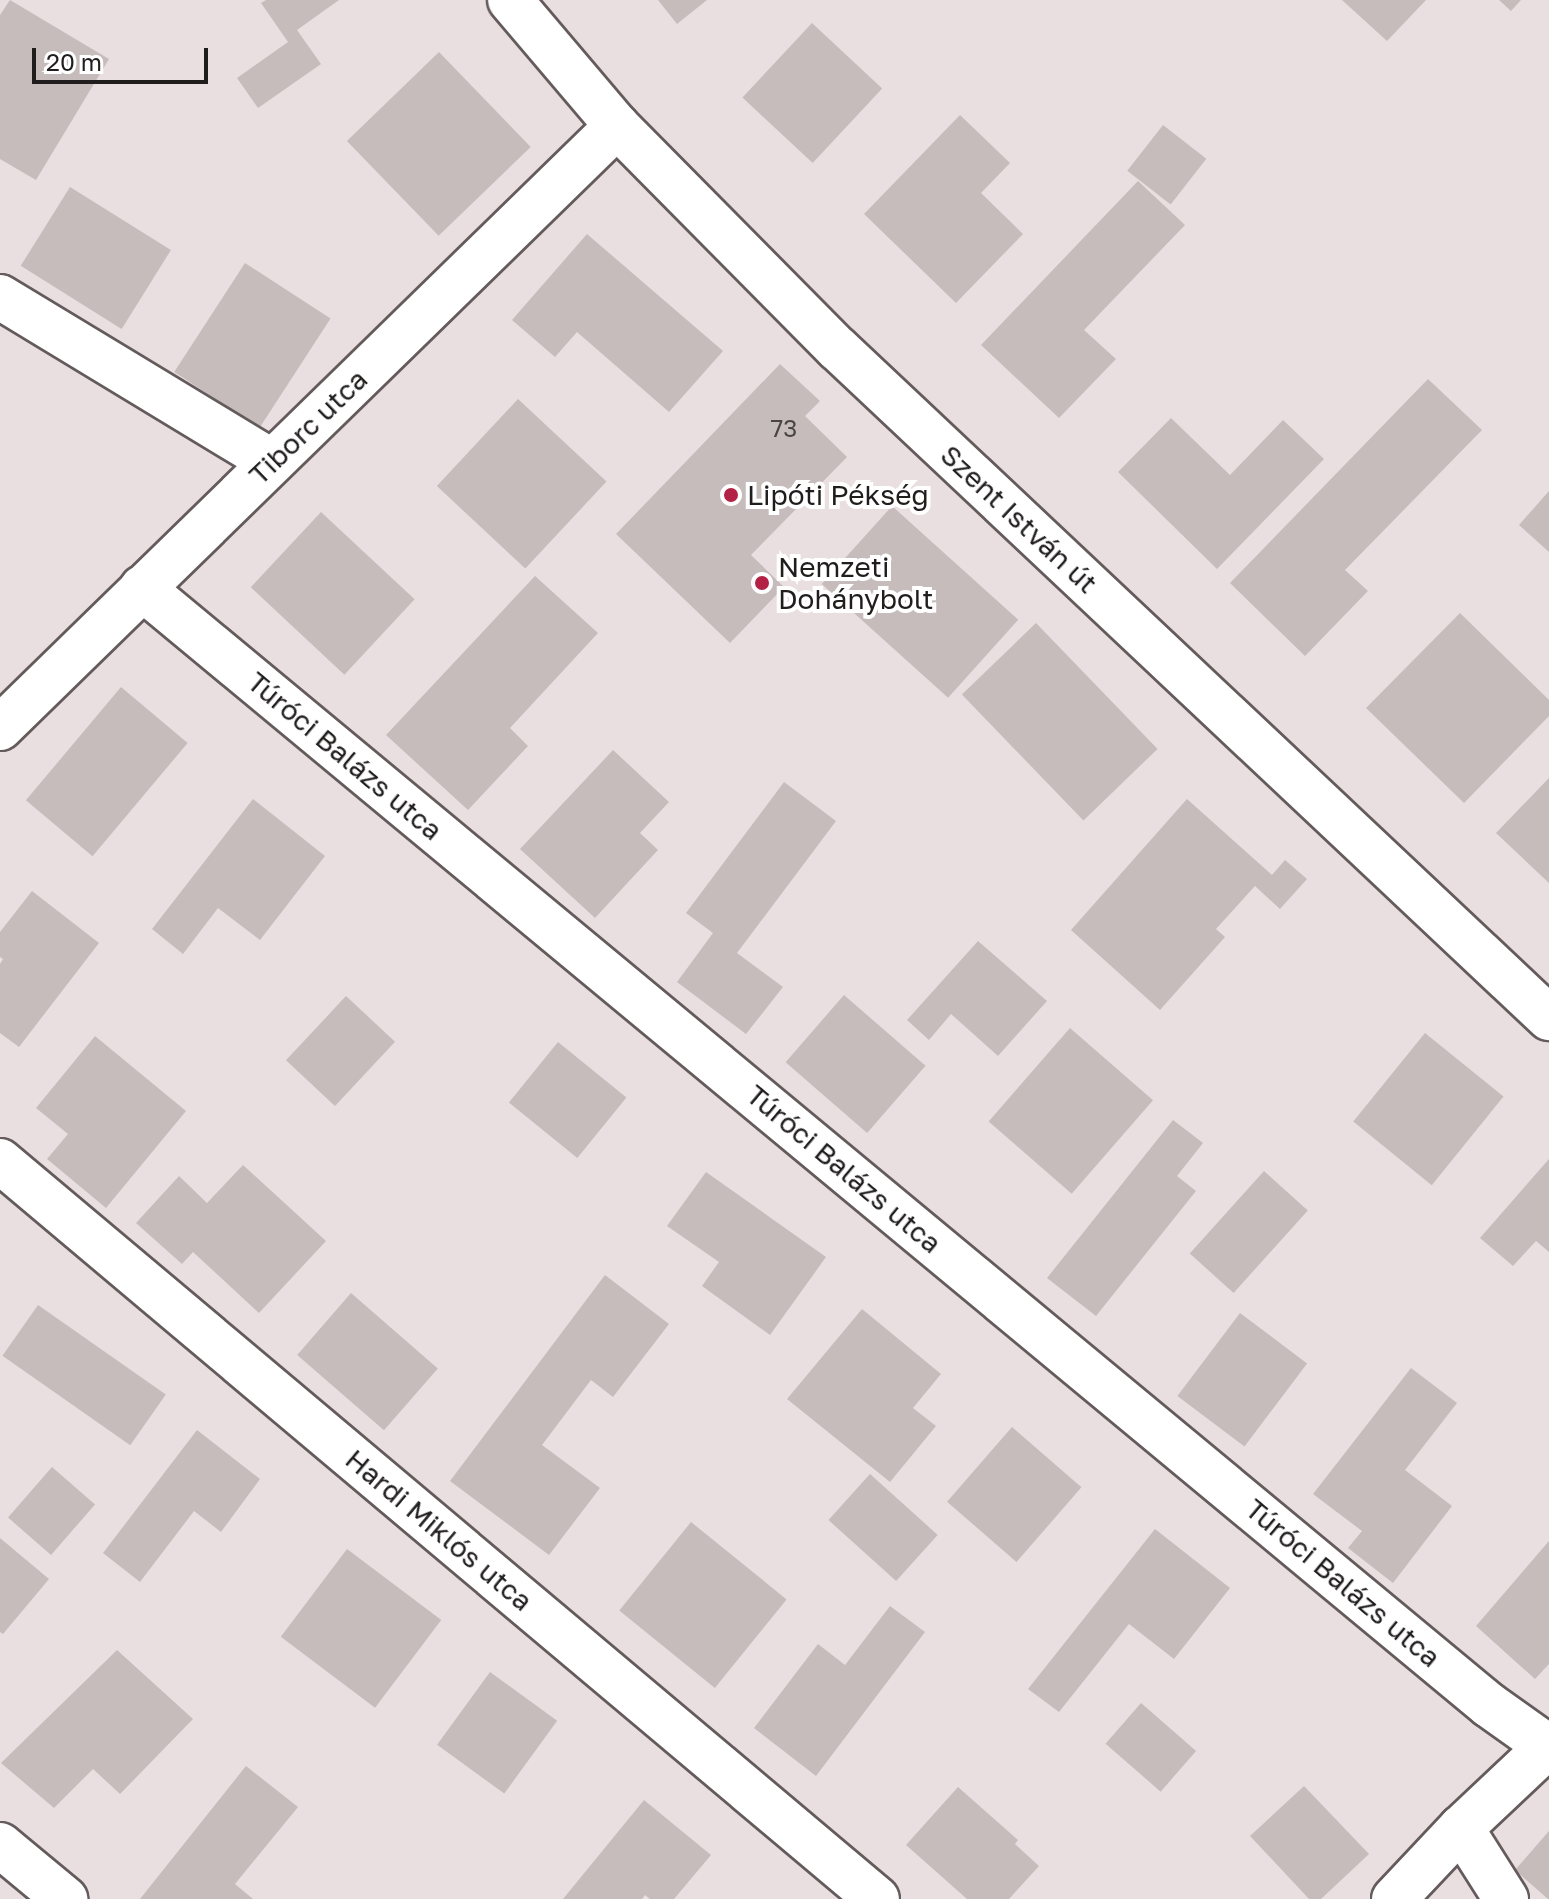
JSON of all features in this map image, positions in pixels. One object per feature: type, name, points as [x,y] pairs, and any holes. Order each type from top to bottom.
[{"type":"street","name":"Szent István út","points":[[510,0],[617,126],[837,348],[1549,1018]]},
{"type":"street","name":"Tiborc utca","points":[[0,728],[617,126]]},
{"type":"street","points":[[0,297],[272,462]]},
{"type":"street","name":"Túróci Balázs utca","points":[[142,588],[1489,1705],[1548,1746]]},
{"type":"street","name":"Hardi Miklós utca","points":[[0,1161],[877,1899]]},
{"type":"street","points":[[1394,1899],[1461,1828],[1548,1746]]},
{"type":"street","points":[[1461,1828],[1506,1899]]},
{"type":"street","points":[[0,1845],[65,1899]]},
{"type":"building","points":[[10,0],[109,59],[36,180],[0,159],[0,15]]},
{"type":"building","points":[[266,0],[339,0],[297,30],[321,64],[258,108],[237,78],[288,42],[261,3]]},
{"type":"building","points":[[658,0],[707,0],[677,24]]},
{"type":"building","points":[[1342,0],[1426,0],[1387,41]]},
{"type":"building","points":[[1499,0],[1521,0],[1511,11]]},
{"type":"building","points":[[812,23],[882,88],[813,163],[742,98]]},
{"type":"building","points":[[439,52],[531,147],[439,236],[347,141]]},
{"type":"building","points":[[960,115],[1010,163],[981,193],[1023,234],[956,303],[864,214]]},
{"type":"building","points":[[1163,125],[1206,159],[1171,205],[1127,171]]},
{"type":"building","points":[[1138,181],[1185,225],[1084,330],[1116,359],[1059,418],[981,345]]},
{"type":"building","points":[[70,187],[171,250],[122,329],[21,266]]},
{"type":"building","points":[[587,234],[723,351],[669,412],[577,332],[555,357],[512,320]]},
{"type":"building","points":[[245,263],[331,319],[260,428],[174,372]]},
{"type":"building","name":"Lipóti Pékség","points":[[780,364],[820,401],[805,416],[847,457],[751,555],[784,587],[730,643],[616,534]]},
{"type":"building","points":[[1428,379],[1482,430],[1345,570],[1368,591],[1305,656],[1230,583]]},
{"type":"building","points":[[518,399],[606,482],[525,569],[437,486]]},
{"type":"building","points":[[1171,418],[1230,475],[1283,420],[1324,459],[1217,569],[1118,472]]},
{"type":"building","points":[[1549,491],[1549,552],[1519,525]]},
{"type":"building","points":[[892,506],[1018,620],[948,698],[822,584]]},
{"type":"building","points":[[321,512],[415,599],[344,675],[251,587]]},
{"type":"building","points":[[535,576],[598,633],[510,728],[528,746],[468,810],[386,735]]},
{"type":"building","points":[[1460,613],[1549,700],[1549,716],[1464,803],[1366,708]]},
{"type":"building","points":[[1036,623],[1158,749],[1083,820],[962,695]]},
{"type":"building","points":[[121,687],[188,743],[93,856],[26,800]]},
{"type":"building","points":[[613,750],[669,802],[640,833],[658,850],[595,918],[520,849]]},
{"type":"building","points":[[1549,778],[1549,883],[1496,833]]},
{"type":"building","points":[[784,782],[836,821],[737,953],[783,987],[746,1034],[677,982],[713,933],[686,913]]},
{"type":"building","points":[[253,799],[325,856],[260,940],[218,908],[183,954],[152,929]]},
{"type":"building","points":[[1187,799],[1272,875],[1285,860],[1307,879],[1280,909],[1255,886],[1216,929],[1225,937],[1160,1010],[1071,930]]},
{"type":"building","points":[[32,891],[99,943],[19,1047],[0,1033],[0,964],[3,959],[0,957],[0,932]]},
{"type":"building","points":[[978,941],[1047,1001],[998,1056],[951,1014],[929,1040],[907,1020]]},
{"type":"building","points":[[844,995],[926,1066],[867,1133],[786,1062]]},
{"type":"building","points":[[346,996],[395,1042],[335,1106],[286,1060]]},
{"type":"building","points":[[1070,1028],[1153,1100],[1072,1194],[989,1122]]},
{"type":"building","points":[[1425,1033],[1503,1097],[1432,1185],[1353,1122]]},
{"type":"building","points":[[95,1036],[186,1111],[106,1208],[47,1159],[68,1134],[36,1108]]},
{"type":"building","points":[[558,1042],[626,1097],[577,1158],[509,1103]]},
{"type":"building","points":[[1173,1120],[1203,1143],[1177,1176],[1196,1191],[1096,1316],[1047,1278]]},
{"type":"building","points":[[1549,1159],[1549,1252],[1536,1241],[1513,1266],[1480,1238]]},
{"type":"building","points":[[243,1165],[326,1241],[259,1313],[193,1252],[182,1264],[136,1223],[179,1176],[207,1203]]},
{"type":"building","points":[[1264,1171],[1308,1210],[1234,1293],[1190,1253]]},
{"type":"building","points":[[706,1172],[826,1257],[770,1335],[702,1286],[719,1262],[667,1226]]},
{"type":"building","points":[[605,1275],[669,1324],[613,1397],[591,1380],[542,1445],[600,1488],[549,1555],[450,1481]]},
{"type":"building","points":[[351,1293],[438,1368],[384,1430],[297,1355]]},
{"type":"building","points":[[38,1305],[166,1394],[130,1445],[2,1356]]},
{"type":"building","points":[[862,1309],[941,1374],[913,1408],[936,1426],[890,1482],[787,1399]]},
{"type":"building","points":[[1240,1313],[1307,1364],[1244,1447],[1177,1396]]},
{"type":"building","points":[[1411,1368],[1457,1403],[1405,1470],[1452,1506],[1393,1583],[1348,1548],[1362,1531],[1313,1494]]},
{"type":"building","points":[[1012,1427],[1081,1487],[1016,1562],[947,1502]]},
{"type":"building","points":[[197,1430],[260,1479],[221,1532],[194,1511],[140,1582],[103,1553]]},
{"type":"building","points":[[52,1467],[95,1504],[51,1555],[8,1518]]},
{"type":"building","points":[[870,1474],[938,1535],[896,1581],[829,1520]]},
{"type":"building","points":[[691,1522],[787,1599],[715,1688],[619,1611]]},
{"type":"building","points":[[1155,1529],[1230,1588],[1174,1659],[1129,1624],[1059,1712],[1028,1689]]},
{"type":"building","points":[[0,1538],[49,1579],[3,1634],[0,1632]]},
{"type":"building","points":[[1549,1541],[1549,1664],[1535,1679],[1476,1626]]},
{"type":"building","points":[[347,1549],[441,1620],[375,1708],[281,1637]]},
{"type":"building","points":[[890,1606],[925,1632],[816,1776],[754,1728],[818,1644],[845,1665]]},
{"type":"building","points":[[117,1650],[193,1719],[120,1794],[93,1769],[54,1808],[1,1763]]},
{"type":"building","points":[[490,1672],[557,1721],[504,1794],[437,1745]]},
{"type":"building","points":[[1141,1703],[1196,1751],[1161,1792],[1106,1744]]},
{"type":"building","points":[[246,1766],[298,1807],[235,1884],[253,1899],[140,1899]]},
{"type":"building","points":[[1304,1786],[1369,1854],[1321,1899],[1309,1899],[1250,1836]]},
{"type":"building","points":[[958,1787],[1018,1840],[1015,1844],[1039,1866],[1009,1899],[967,1899],[906,1845]]},
{"type":"building","points":[[644,1800],[711,1855],[674,1899],[650,1899],[645,1895],[642,1899],[563,1899]]},
{"type":"building","points":[[1549,1831],[1549,1899],[1548,1899],[1515,1870]]},
{"type":"place","name":"Lipóti Pékség","points":[[731,495]]},
{"type":"place","name":"Nemzeti Dohánybolt","points":[[762,583]]}]
